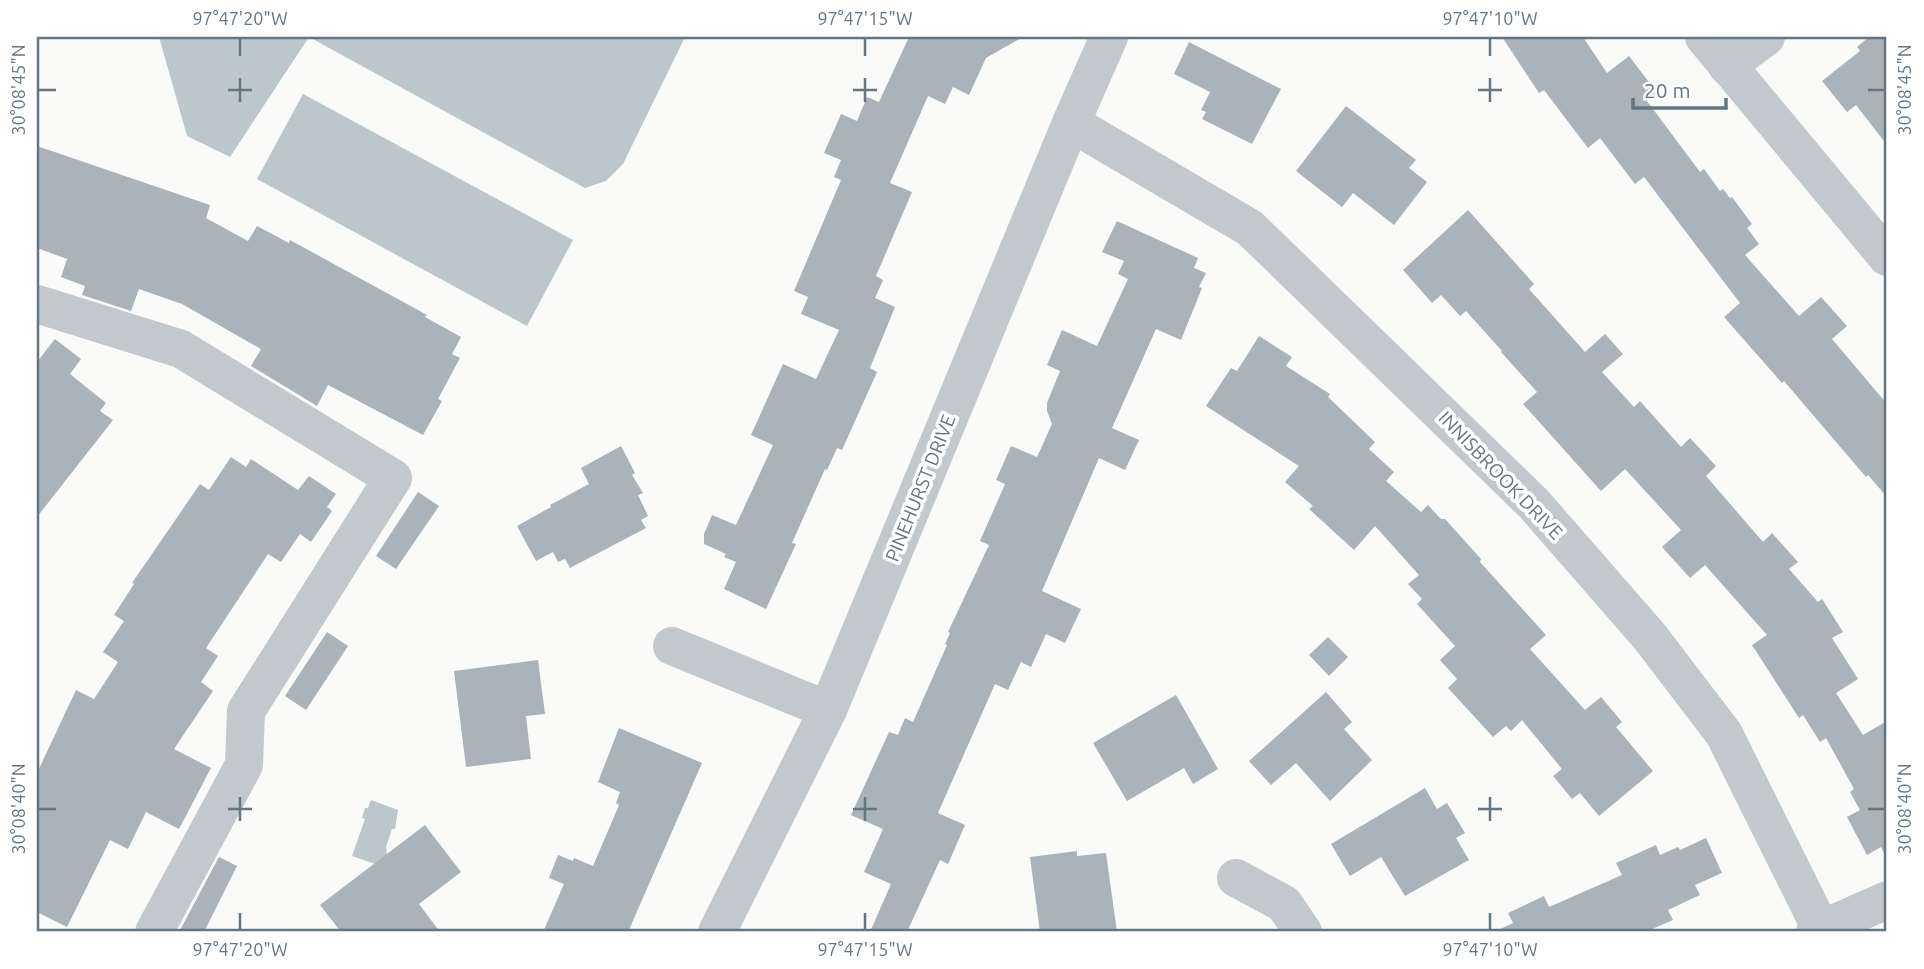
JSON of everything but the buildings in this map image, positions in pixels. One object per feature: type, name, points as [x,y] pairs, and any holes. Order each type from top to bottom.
[{"type":"street","name":"PINEHURST DRIVE","points":[[717,932],[828,710],[1109,37]]},
{"type":"street","points":[[1766,37],[1715,51],[1887,257]]},
{"type":"street","name":"INNISBROOK DRIVE","points":[[1071,123],[1251,228],[1534,504],[1650,637],[1724,734],[1818,931]]},
{"type":"street","points":[[37,304],[181,349],[393,478],[246,711],[244,765],[154,932]]},
{"type":"street","points":[[672,646],[828,710]]},
{"type":"street","points":[[1236,877],[1284,904],[1303,932]]},
{"type":"street","points":[[1818,931],[1887,900]]},
{"type":"shaded area","points":[[159,37],[309,37],[230,157],[187,136]]},
{"type":"shaded area","points":[[309,37],[685,37],[623,164],[606,181],[585,188]]},
{"type":"shaded area","points":[[303,94],[573,240],[527,326],[257,179]]},
{"type":"shaded area","points":[[371,800],[398,810],[395,829],[392,829],[386,847],[388,861],[381,866],[352,856],[365,819],[362,818],[365,808],[368,808]]}]
